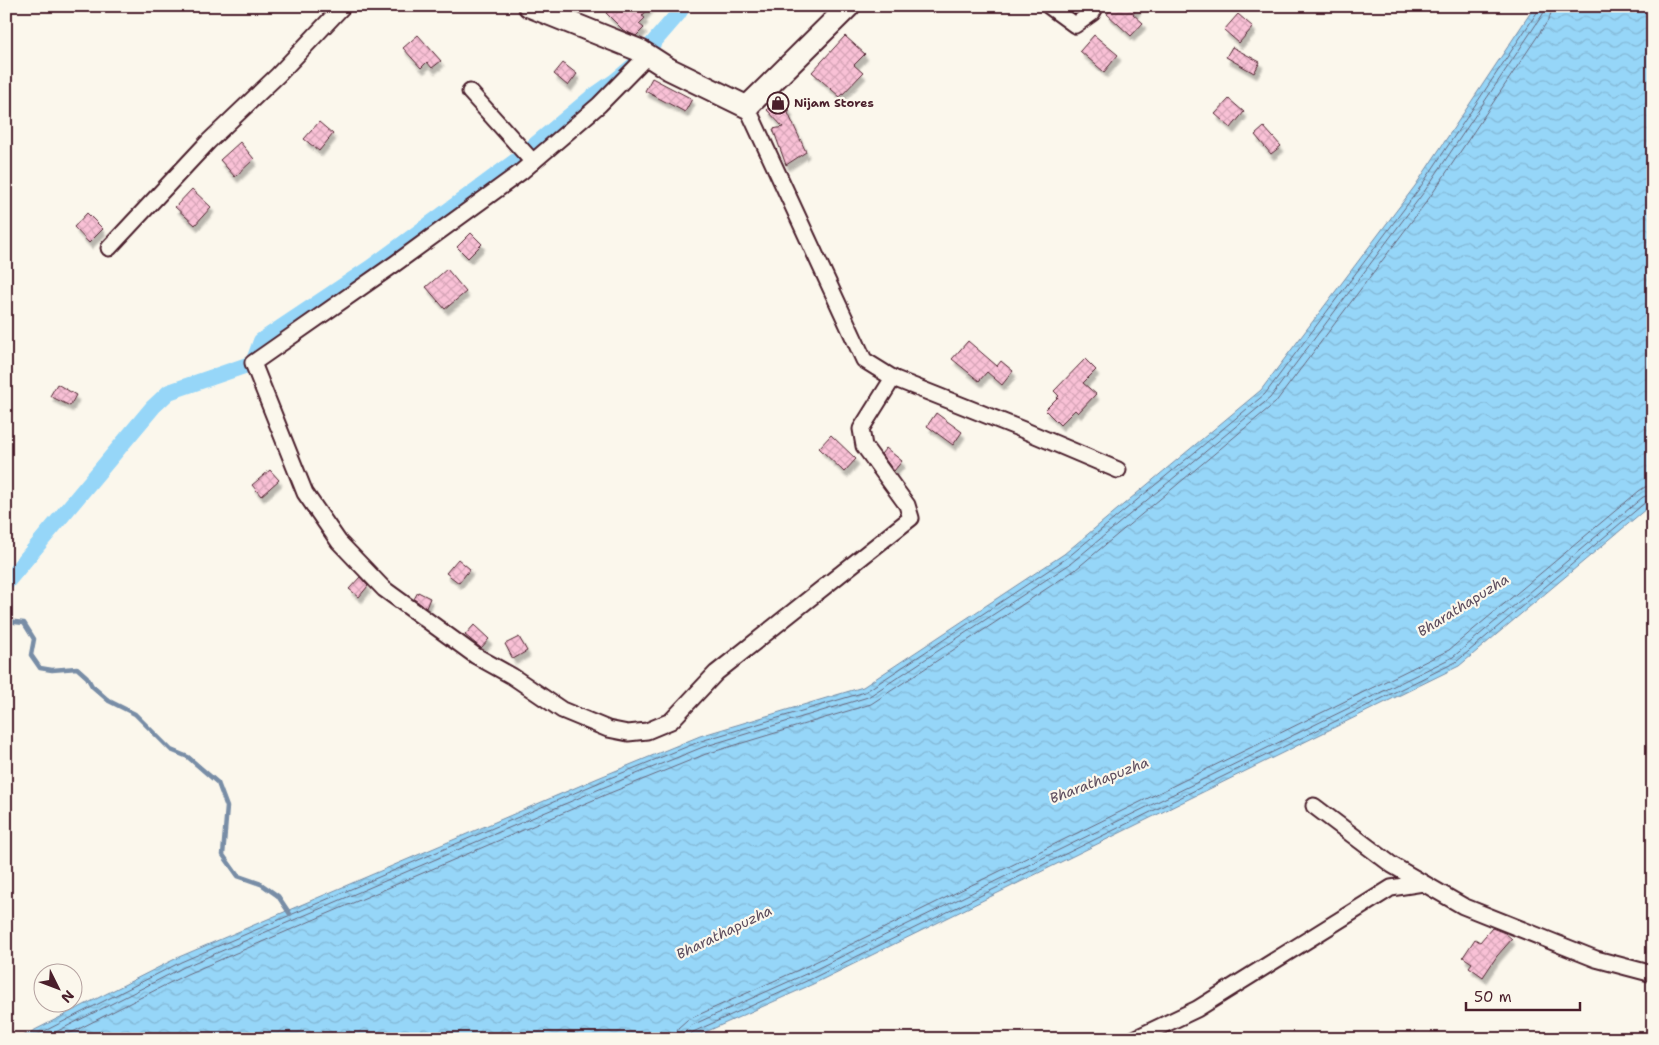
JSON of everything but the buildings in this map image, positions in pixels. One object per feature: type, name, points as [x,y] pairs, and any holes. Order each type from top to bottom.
[{"type":"street","points":[[109,248],[208,142],[278,75],[344,6]]},
{"type":"street","points":[[529,6],[648,55],[669,68],[747,108],[864,360],[893,378],[1118,470]]},
{"type":"street","points":[[747,108],[849,6]]},
{"type":"street","points":[[1049,6],[1075,25],[1092,13],[1096,6]]},
{"type":"street","points":[[648,55],[599,106],[533,162],[388,268],[252,363],[305,493],[339,542],[384,590],[476,656],[512,676],[562,710],[608,729],[628,733],[647,731],[671,721],[716,672],[912,518],[907,504],[864,446],[861,429],[893,378]]},
{"type":"street","points":[[470,92],[533,162]]},
{"type":"street","points":[[1314,806],[1392,865],[1463,906],[1596,959],[1653,974]]},
{"type":"street","points":[[1134,1039],[1197,1009],[1391,888],[1423,883]]},
{"type":"water","name":"Bharathapuzha","points":[[1535,6],[1653,6],[1653,503],[1459,666],[813,984],[690,1039],[17,1039],[70,1012],[82,1012],[82,1006],[179,957],[598,778],[700,736],[863,687],[1064,554],[1261,390],[1415,186]]},
{"type":"waterway","points":[[6,583],[153,407],[169,392],[253,363],[261,341],[370,268],[517,160],[592,97],[615,81],[634,65],[683,6]]},
{"type":"waterway","points":[[6,621],[24,623],[34,639],[31,655],[40,668],[52,670],[77,668],[87,677],[92,686],[109,701],[135,714],[171,750],[188,757],[218,783],[227,807],[223,855],[238,876],[261,884],[278,896],[290,914]]},
{"type":"place","name":"Nijam Stores","points":[[778,103]]}]
